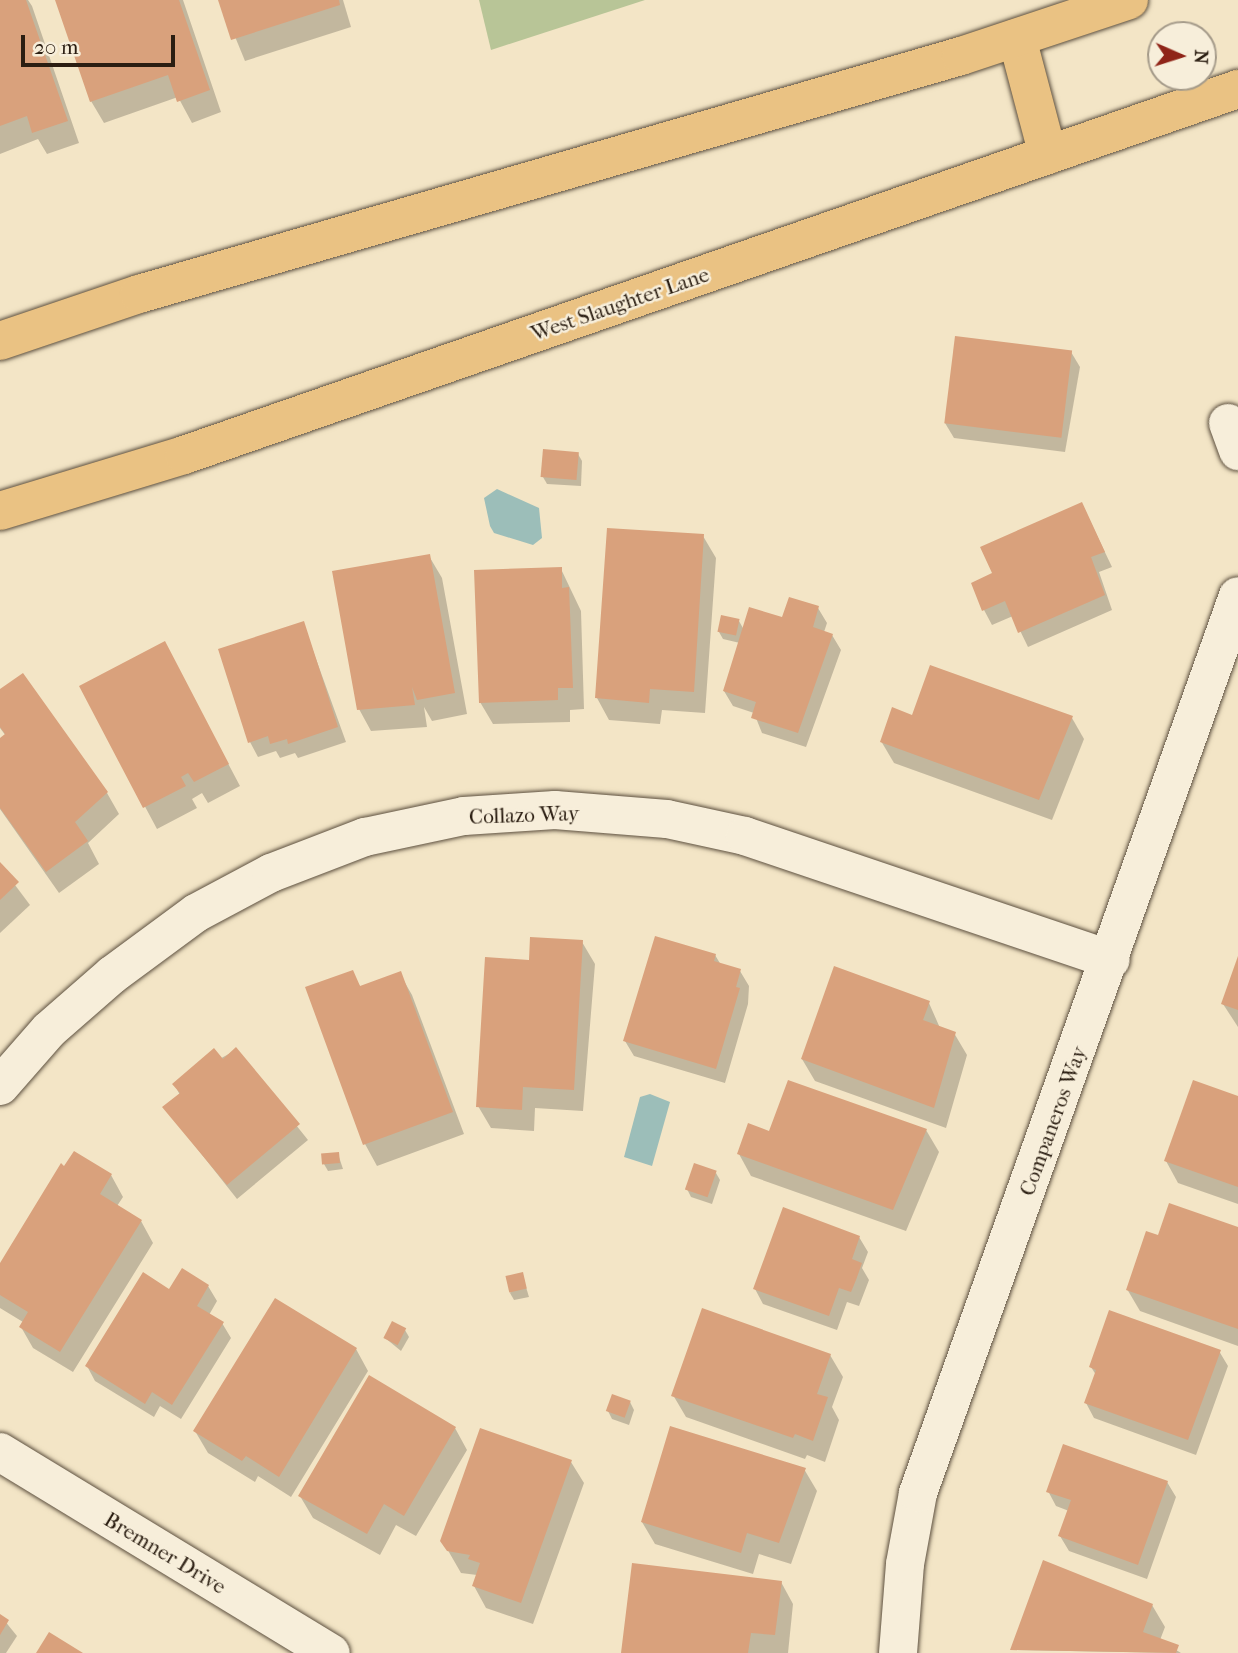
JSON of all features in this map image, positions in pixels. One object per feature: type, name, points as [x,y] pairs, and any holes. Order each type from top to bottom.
[{"type":"main road","points":[[0,341],[139,294],[1017,38],[1129,0]]},
{"type":"main road","points":[[1017,38],[1048,155]]},
{"type":"main road","name":"West Slaughter Lane","points":[[0,511],[184,455],[1238,89]]},
{"type":"street","name":"Companeros Way","points":[[898,1653],[905,1564],[918,1493],[1111,960],[1238,596]]},
{"type":"street","name":"Collazo Way","points":[[0,1086],[49,1030],[102,984],[196,913],[271,873],[365,837],[464,816],[555,810],[667,819],[745,836],[1111,960]]},
{"type":"street","name":"Bremner Drive","points":[[0,1452],[331,1653]]},
{"type":"green space","points":[[479,0],[645,0],[491,50]]},
{"type":"water","points":[[497,489],[539,508],[542,538],[533,545],[494,533],[484,498]]},
{"type":"water","points":[[650,1094],[670,1102],[652,1166],[624,1157],[640,1097]]},
{"type":"building","points":[[0,0],[26,0],[68,121],[32,133],[27,116],[0,126]]},
{"type":"building","points":[[55,0],[179,0],[210,90],[177,102],[168,75],[90,102]]},
{"type":"building","points":[[218,0],[339,0],[340,5],[231,40]]},
{"type":"building","points":[[955,336],[1072,350],[1061,438],[944,423]]},
{"type":"building","points":[[543,449],[579,452],[576,480],[541,477]]},
{"type":"building","points":[[1082,502],[1105,552],[1091,557],[1105,595],[1018,633],[1005,601],[982,611],[971,583],[992,573],[980,547]]},
{"type":"building","points":[[607,528],[704,534],[694,692],[650,689],[649,703],[595,698]]},
{"type":"building","points":[[430,554],[455,693],[417,700],[412,687],[415,705],[357,710],[332,571]]},
{"type":"building","points":[[562,567],[562,588],[569,587],[573,688],[558,688],[558,700],[479,703],[474,570]]},
{"type":"building","points":[[789,597],[819,606],[813,627],[833,634],[798,733],[751,718],[756,702],[723,691],[749,607],[782,617]]},
{"type":"building","points":[[721,615],[740,619],[736,636],[717,632]]},
{"type":"building","points":[[304,621],[338,727],[288,744],[287,739],[270,744],[268,736],[248,743],[218,649]]},
{"type":"building","points":[[165,641],[229,764],[194,782],[188,773],[181,777],[186,786],[143,808],[79,686]]},
{"type":"building","points":[[930,665],[1073,716],[1039,800],[880,742],[892,707],[912,715]]},
{"type":"building","points":[[23,673],[108,792],[75,822],[88,841],[46,872],[0,808],[0,738],[5,734],[0,727],[0,689]]},
{"type":"building","points":[[0,862],[19,882],[0,900]]},
{"type":"building","points":[[655,936],[716,954],[714,961],[741,969],[736,987],[740,988],[716,1069],[623,1041]]},
{"type":"building","points":[[530,937],[583,940],[574,1090],[523,1087],[522,1110],[476,1107],[485,957],[529,960]]},
{"type":"building","points":[[1238,956],[1238,1010],[1221,1004]]},
{"type":"building","points":[[834,966],[930,1001],[923,1020],[956,1032],[934,1108],[801,1059]]},
{"type":"building","points":[[353,970],[360,986],[401,971],[453,1112],[363,1145],[305,987]]},
{"type":"building","points":[[236,1047],[300,1124],[227,1185],[162,1107],[180,1093],[172,1084],[214,1048],[223,1059]]},
{"type":"building","points":[[788,1080],[927,1129],[893,1210],[737,1154],[748,1123],[769,1131]]},
{"type":"building","points":[[1193,1080],[1238,1096],[1238,1187],[1164,1161]]},
{"type":"building","points":[[74,1151],[112,1174],[100,1194],[142,1220],[60,1352],[19,1327],[28,1312],[0,1295],[0,1263],[61,1163],[64,1166]]},
{"type":"building","points":[[339,1152],[340,1163],[322,1165],[321,1154]]},
{"type":"building","points":[[694,1163],[717,1171],[708,1197],[685,1189]]},
{"type":"building","points":[[1169,1203],[1238,1227],[1238,1329],[1126,1290],[1146,1231],[1158,1235]]},
{"type":"building","points":[[783,1207],[860,1236],[852,1259],[862,1263],[856,1280],[851,1292],[839,1288],[829,1316],[753,1289]]},
{"type":"building","points":[[182,1268],[209,1285],[197,1306],[224,1322],[172,1405],[152,1392],[145,1404],[85,1366],[143,1272],[169,1289]]},
{"type":"building","points":[[523,1272],[527,1289],[509,1293],[505,1276]]},
{"type":"building","points":[[275,1298],[357,1348],[279,1477],[246,1456],[242,1461],[193,1431]]},
{"type":"building","points":[[702,1308],[831,1354],[817,1394],[828,1397],[813,1441],[795,1434],[793,1438],[671,1396]]},
{"type":"building","points":[[1109,1310],[1221,1350],[1188,1440],[1084,1403],[1096,1370],[1089,1367]]},
{"type":"building","points":[[392,1321],[406,1328],[398,1345],[383,1338]]},
{"type":"building","points":[[369,1375],[456,1427],[404,1516],[384,1504],[367,1534],[298,1496]]},
{"type":"building","points":[[612,1394],[631,1401],[625,1418],[606,1411]]},
{"type":"building","points":[[670,1426],[806,1468],[779,1543],[747,1533],[741,1553],[641,1522]]},
{"type":"building","points":[[480,1428],[572,1460],[521,1603],[472,1586],[480,1563],[468,1559],[470,1555],[447,1551],[440,1541]]},
{"type":"building","points":[[1063,1444],[1168,1481],[1138,1565],[1058,1536],[1071,1500],[1046,1492]]},
{"type":"building","points":[[1043,1560],[1153,1604],[1143,1632],[1179,1645],[1176,1653],[1010,1650]]},
{"type":"building","points":[[632,1563],[782,1581],[775,1635],[751,1633],[748,1653],[621,1653]]},
{"type":"building","points":[[0,1614],[9,1620],[0,1635]]},
{"type":"building","points":[[49,1632],[83,1653],[36,1653]]}]
